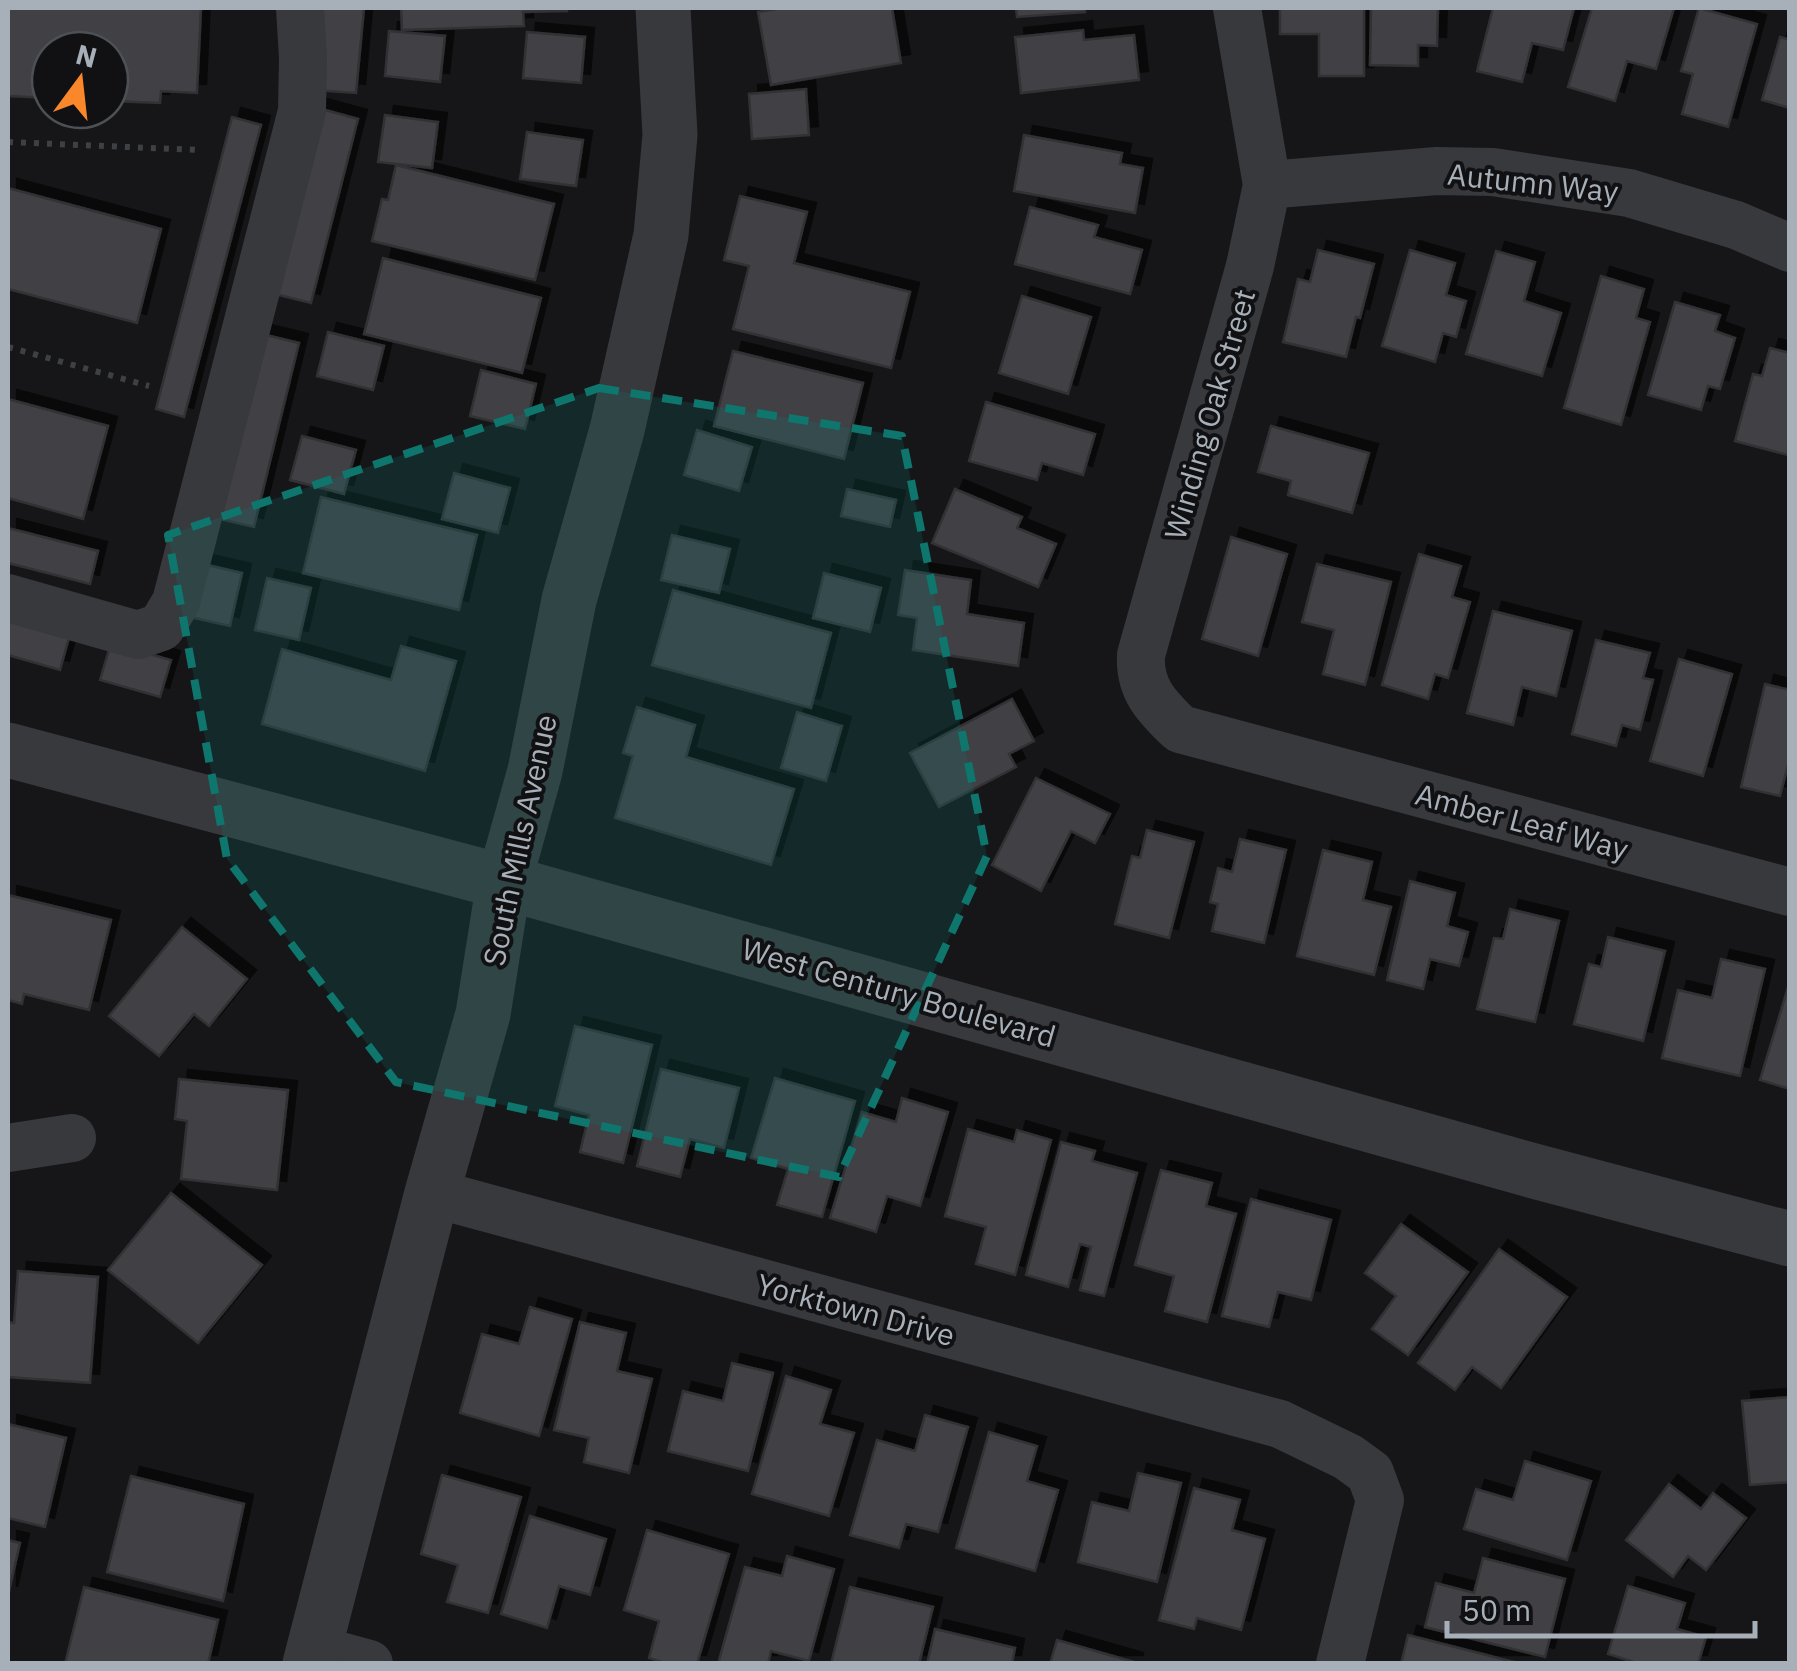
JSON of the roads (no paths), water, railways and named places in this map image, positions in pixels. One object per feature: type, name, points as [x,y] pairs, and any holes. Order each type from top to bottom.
[{"type":"street","points":[[8,598],[138,634],[162,628],[176,602],[302,111],[304,58],[300,8]]},
{"type":"street","name":"South Mills Avenue","points":[[312,1656],[432,1192],[483,1014],[504,882],[535,771],[569,600],[616,430],[662,235],[670,135],[663,8]]},
{"type":"street","name":"Winding Oak Street","points":[[1237,8],[1267,184],[1250,266],[1141,655],[1140,672],[1151,701],[1180,729],[1254,750]]},
{"type":"street","name":"Autumn Way","points":[[1267,184],[1436,171],[1493,172],[1629,193],[1736,225],[1790,248]]},
{"type":"street","name":"West Century Boulevard","points":[[8,750],[504,882],[1534,1171],[1790,1238]]},
{"type":"street","name":"Amber Leaf Way","points":[[1254,750],[1790,892]]},
{"type":"street","points":[[8,1148],[72,1138]]},
{"type":"street","name":"Yorktown Drive","points":[[432,1192],[1280,1424],[1359,1465],[1370,1474],[1380,1500],[1340,1664]]},
{"type":"street","points":[[312,1656],[369,1664]]}]
